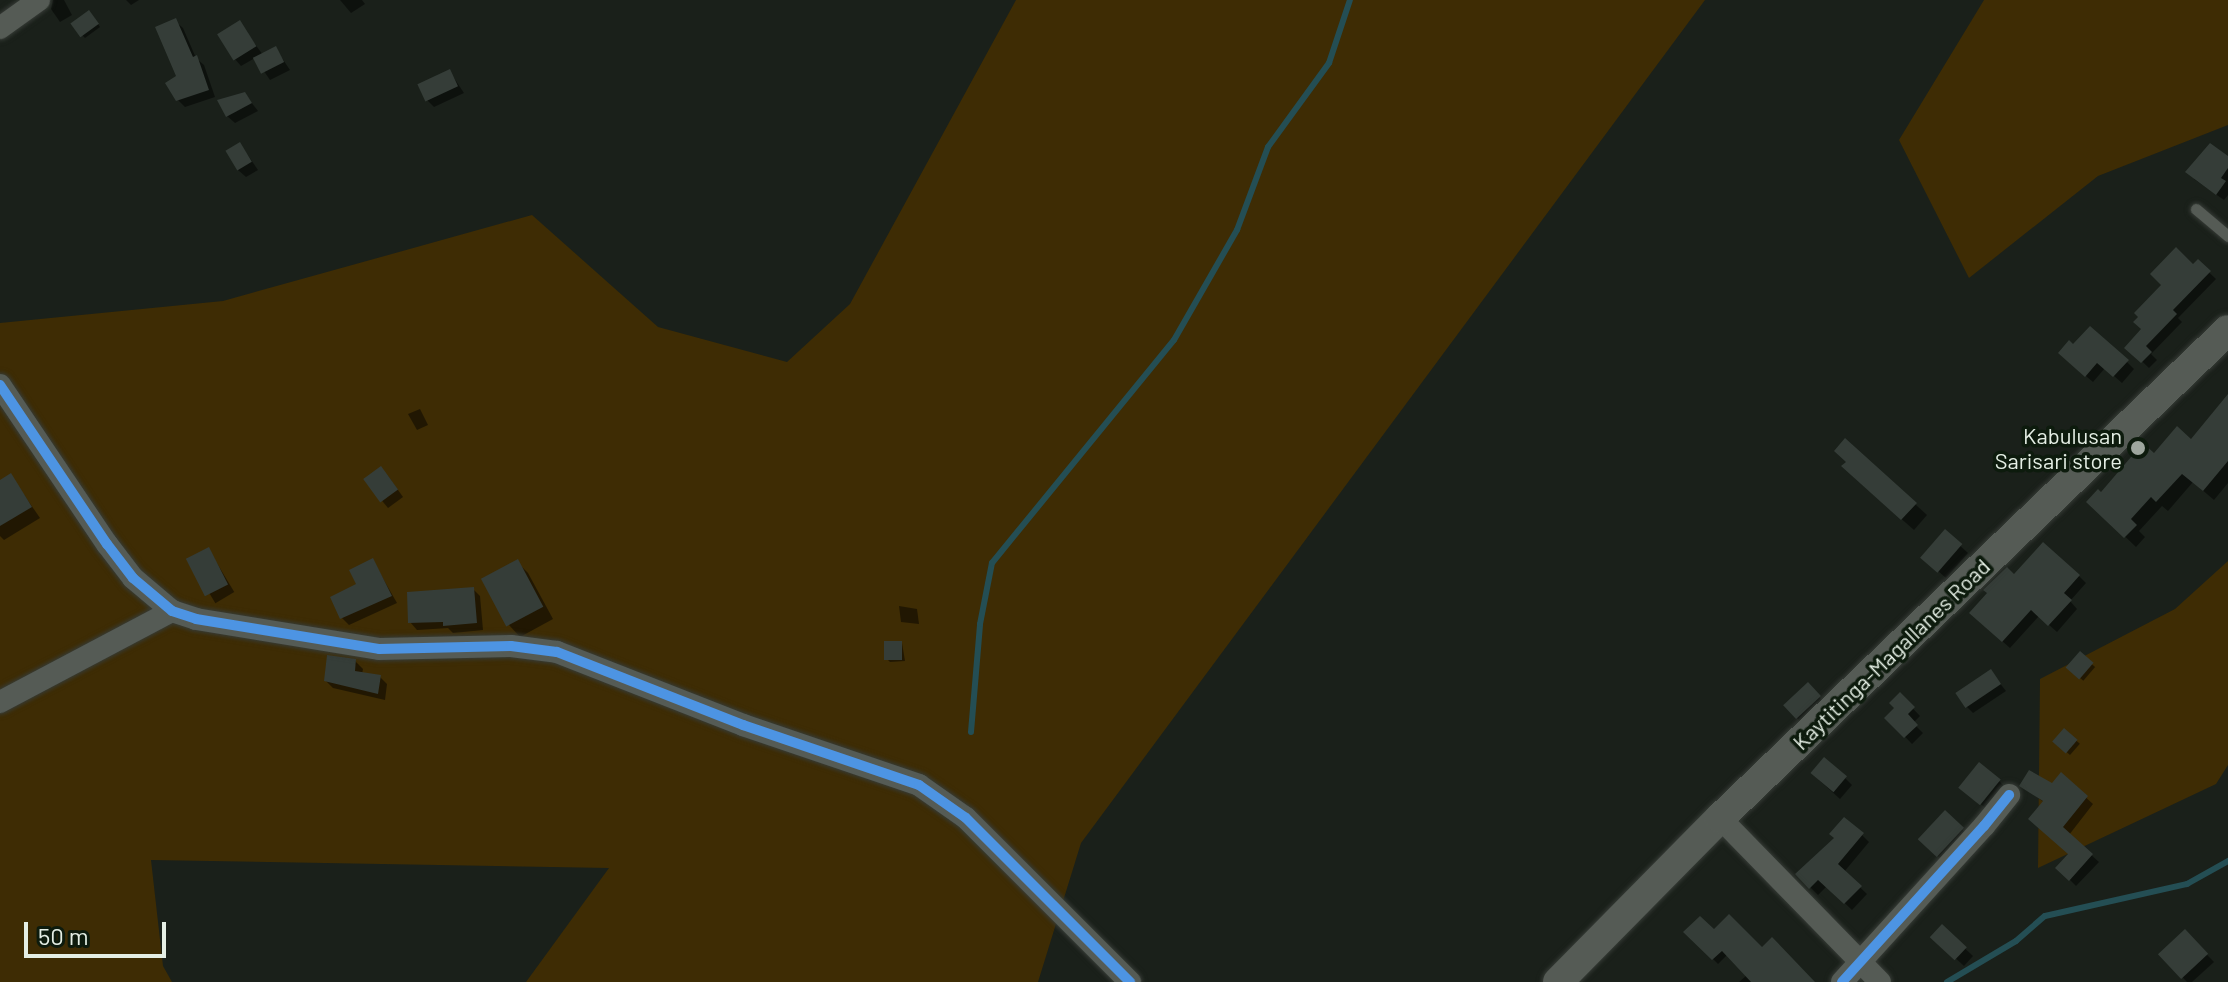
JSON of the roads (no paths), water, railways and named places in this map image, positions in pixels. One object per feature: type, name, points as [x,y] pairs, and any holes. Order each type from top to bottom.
[{"type":"main road","name":"Kaytitinga-Magallanes Road","points":[[1558,982],[1720,818],[2228,330]]},
{"type":"street","points":[[0,28],[39,0]]},
{"type":"street","points":[[0,385],[115,556],[133,578],[172,611],[196,619],[379,649],[488,646],[557,652],[743,725],[919,785],[966,818],[1130,982]]},
{"type":"street","points":[[0,702],[172,611]]},
{"type":"street","points":[[1842,982],[2009,795]]},
{"type":"street","points":[[1720,818],[1880,982]]},
{"type":"lane","points":[[2196,209],[2228,236]]},
{"type":"waterway","points":[[971,732],[980,624],[992,563],[1174,340],[1237,230],[1268,147],[1329,63],[1350,0]]},
{"type":"waterway","points":[[1947,982],[2016,941],[2045,916],[2187,884],[2228,861]]},
{"type":"place","name":"Kabulusan Sarisari store","points":[[2138,448]]}]
